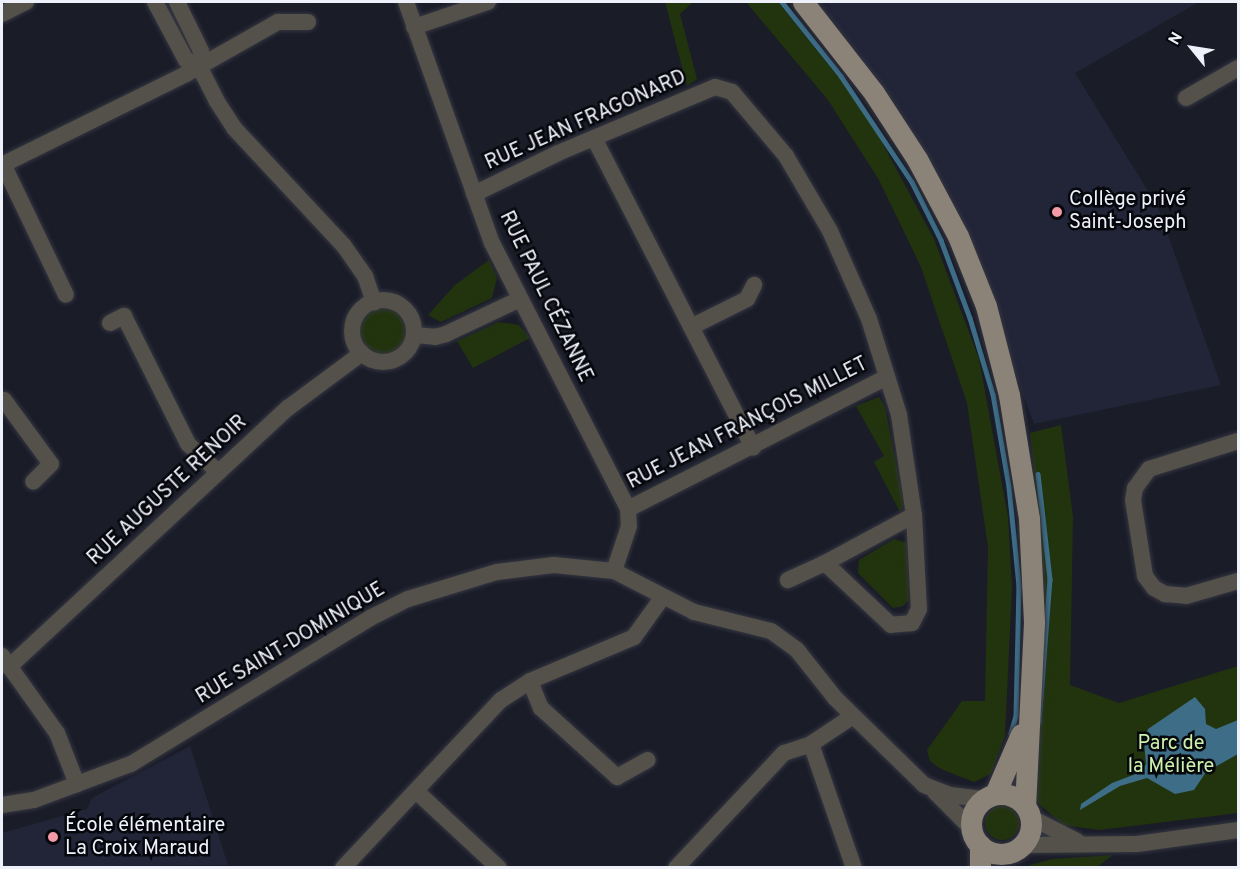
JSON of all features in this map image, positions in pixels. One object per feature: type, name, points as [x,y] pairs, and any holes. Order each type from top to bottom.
[{"type":"main road","points":[[803,2],[874,93],[917,159],[958,236],[986,306],[1009,395],[1029,519],[1034,623],[1026,719],[1030,832],[1013,854],[1000,854],[976,837]]},
{"type":"main road","points":[[980,867],[973,812],[989,797],[1026,719]]},
{"type":"main road","points":[[989,797],[1011,795],[1028,811]]},
{"type":"street","points":[[2,14],[26,2]]},
{"type":"street","points":[[155,2],[186,60],[199,66],[234,128],[358,264],[374,302]]},
{"type":"street","points":[[177,2],[201,51],[199,66]]},
{"type":"street","name":"RUE PAUL CÉZANNE","points":[[406,2],[492,243],[628,509]]},
{"type":"street","points":[[414,27],[488,2]]},
{"type":"street","points":[[66,295],[2,164],[199,66],[278,22],[308,22]]},
{"type":"street","points":[[1185,98],[1239,68]]},
{"type":"street","name":"RUE JEAN FRAGONARD","points":[[474,194],[594,138],[714,87],[732,92],[792,165],[830,231],[868,319],[887,377]]},
{"type":"street","points":[[594,138],[753,447]]},
{"type":"street","points":[[692,327],[747,299],[754,285]]},
{"type":"street","points":[[414,335],[435,337],[446,334],[520,299]]},
{"type":"street","points":[[374,302],[394,302],[405,310],[412,321],[414,335],[403,355],[390,361],[375,361],[362,354],[354,342],[353,328],[362,309],[374,302]]},
{"type":"street","points":[[110,323],[124,315],[188,444],[218,472]]},
{"type":"street","name":"RUE AUGUSTE RENOIR","points":[[5,662],[288,408],[362,354]]},
{"type":"street","points":[[825,563],[891,625],[912,623],[919,609],[914,514],[899,415],[887,377]]},
{"type":"street","name":"RUE JEAN FRANÇOIS MILLET","points":[[628,509],[887,377]]},
{"type":"street","points":[[2,398],[51,464],[33,482]]},
{"type":"street","points":[[1239,441],[1149,470],[1135,488],[1133,500],[1145,576],[1154,588],[1165,594],[1186,596],[1239,581]]},
{"type":"street","points":[[614,571],[628,526],[628,509]]},
{"type":"street","points":[[788,580],[825,563],[914,514]]},
{"type":"street","name":"RUE SAINT-DOMINIQUE","points":[[2,805],[34,800],[156,751],[333,640],[408,599],[452,583],[533,566],[580,565],[614,571],[662,598],[694,612],[771,631],[797,650],[853,716],[932,789],[976,837]]},
{"type":"street","points":[[343,867],[501,700],[530,681],[633,637],[662,598]]},
{"type":"street","points":[[5,662],[57,733],[77,784]]},
{"type":"street","points":[[530,681],[541,708],[617,777],[648,760]]},
{"type":"street","points":[[676,867],[784,753],[811,744],[853,716]]},
{"type":"street","points":[[811,744],[854,867]]},
{"type":"street","points":[[932,789],[989,797]]},
{"type":"street","points":[[416,791],[499,867]]},
{"type":"street","points":[[1028,811],[1066,838],[1095,847]]},
{"type":"street","points":[[1013,854],[1239,830]]},
{"type":"shaded area","name":"Collège privé Saint-Joseph","points":[[816,2],[1199,2],[1075,73],[1158,207],[1221,385],[1034,424],[957,216],[846,40]]},
{"type":"shaded area","points":[[1195,697],[1205,709],[1206,724],[1216,729],[1238,720],[1238,754],[1206,772],[1194,790],[1175,794],[1147,778],[1120,786],[1080,810],[1081,804],[1112,783],[1141,772],[1146,764],[1144,740],[1148,729]]},
{"type":"shaded area","points":[[190,746],[228,865],[2,867],[2,833],[87,809],[92,798]]},
{"type":"green space","points":[[665,2],[693,2],[680,14],[697,79],[687,86]]},
{"type":"green space","points":[[746,2],[778,2],[848,89],[879,137],[934,239],[979,359],[1008,517],[1012,587],[1005,736],[991,774],[974,782],[941,769],[930,761],[927,750],[962,701],[985,701],[988,547],[967,403],[921,267],[879,180],[828,100]]},
{"type":"green space","points":[[489,260],[497,278],[492,298],[441,322],[428,315],[455,285]]},
{"type":"green space","points":[[378,307],[388,307],[403,317],[407,331],[406,340],[397,351],[388,355],[378,355],[363,345],[359,336],[359,326],[369,311]]},
{"type":"green space","points":[[499,322],[519,325],[530,338],[473,368],[457,341]]},
{"type":"green space","points":[[879,397],[885,407],[904,504],[900,512],[874,462],[884,456],[856,406]]},
{"type":"green space","name":"Parc de la Mélière","points":[[1061,425],[1073,517],[1070,685],[1119,703],[1238,666],[1238,813],[1099,830],[1063,825],[1037,802],[1029,783],[1040,524],[1030,433]]},
{"type":"green space","points":[[894,539],[907,543],[909,600],[903,606],[893,608],[858,573],[859,560]]},
{"type":"green space","points":[[1002,806],[1014,811],[1019,823],[1014,835],[1002,840],[990,835],[985,823],[990,811]]},
{"type":"green space","points":[[1113,855],[1097,867],[1024,867],[1052,859]]},
{"type":"waterway","points":[[782,2],[841,76],[912,182],[941,240],[970,318],[993,394],[1009,487],[1019,585],[1016,716],[1011,733]]},
{"type":"waterway","points":[[1038,474],[1050,579],[1039,723]]},
{"type":"place","name":"Collège privé Saint-Joseph","points":[[1057,212]]},
{"type":"place","name":"École élémentaire La Croix Maraud","points":[[53,837]]}]
